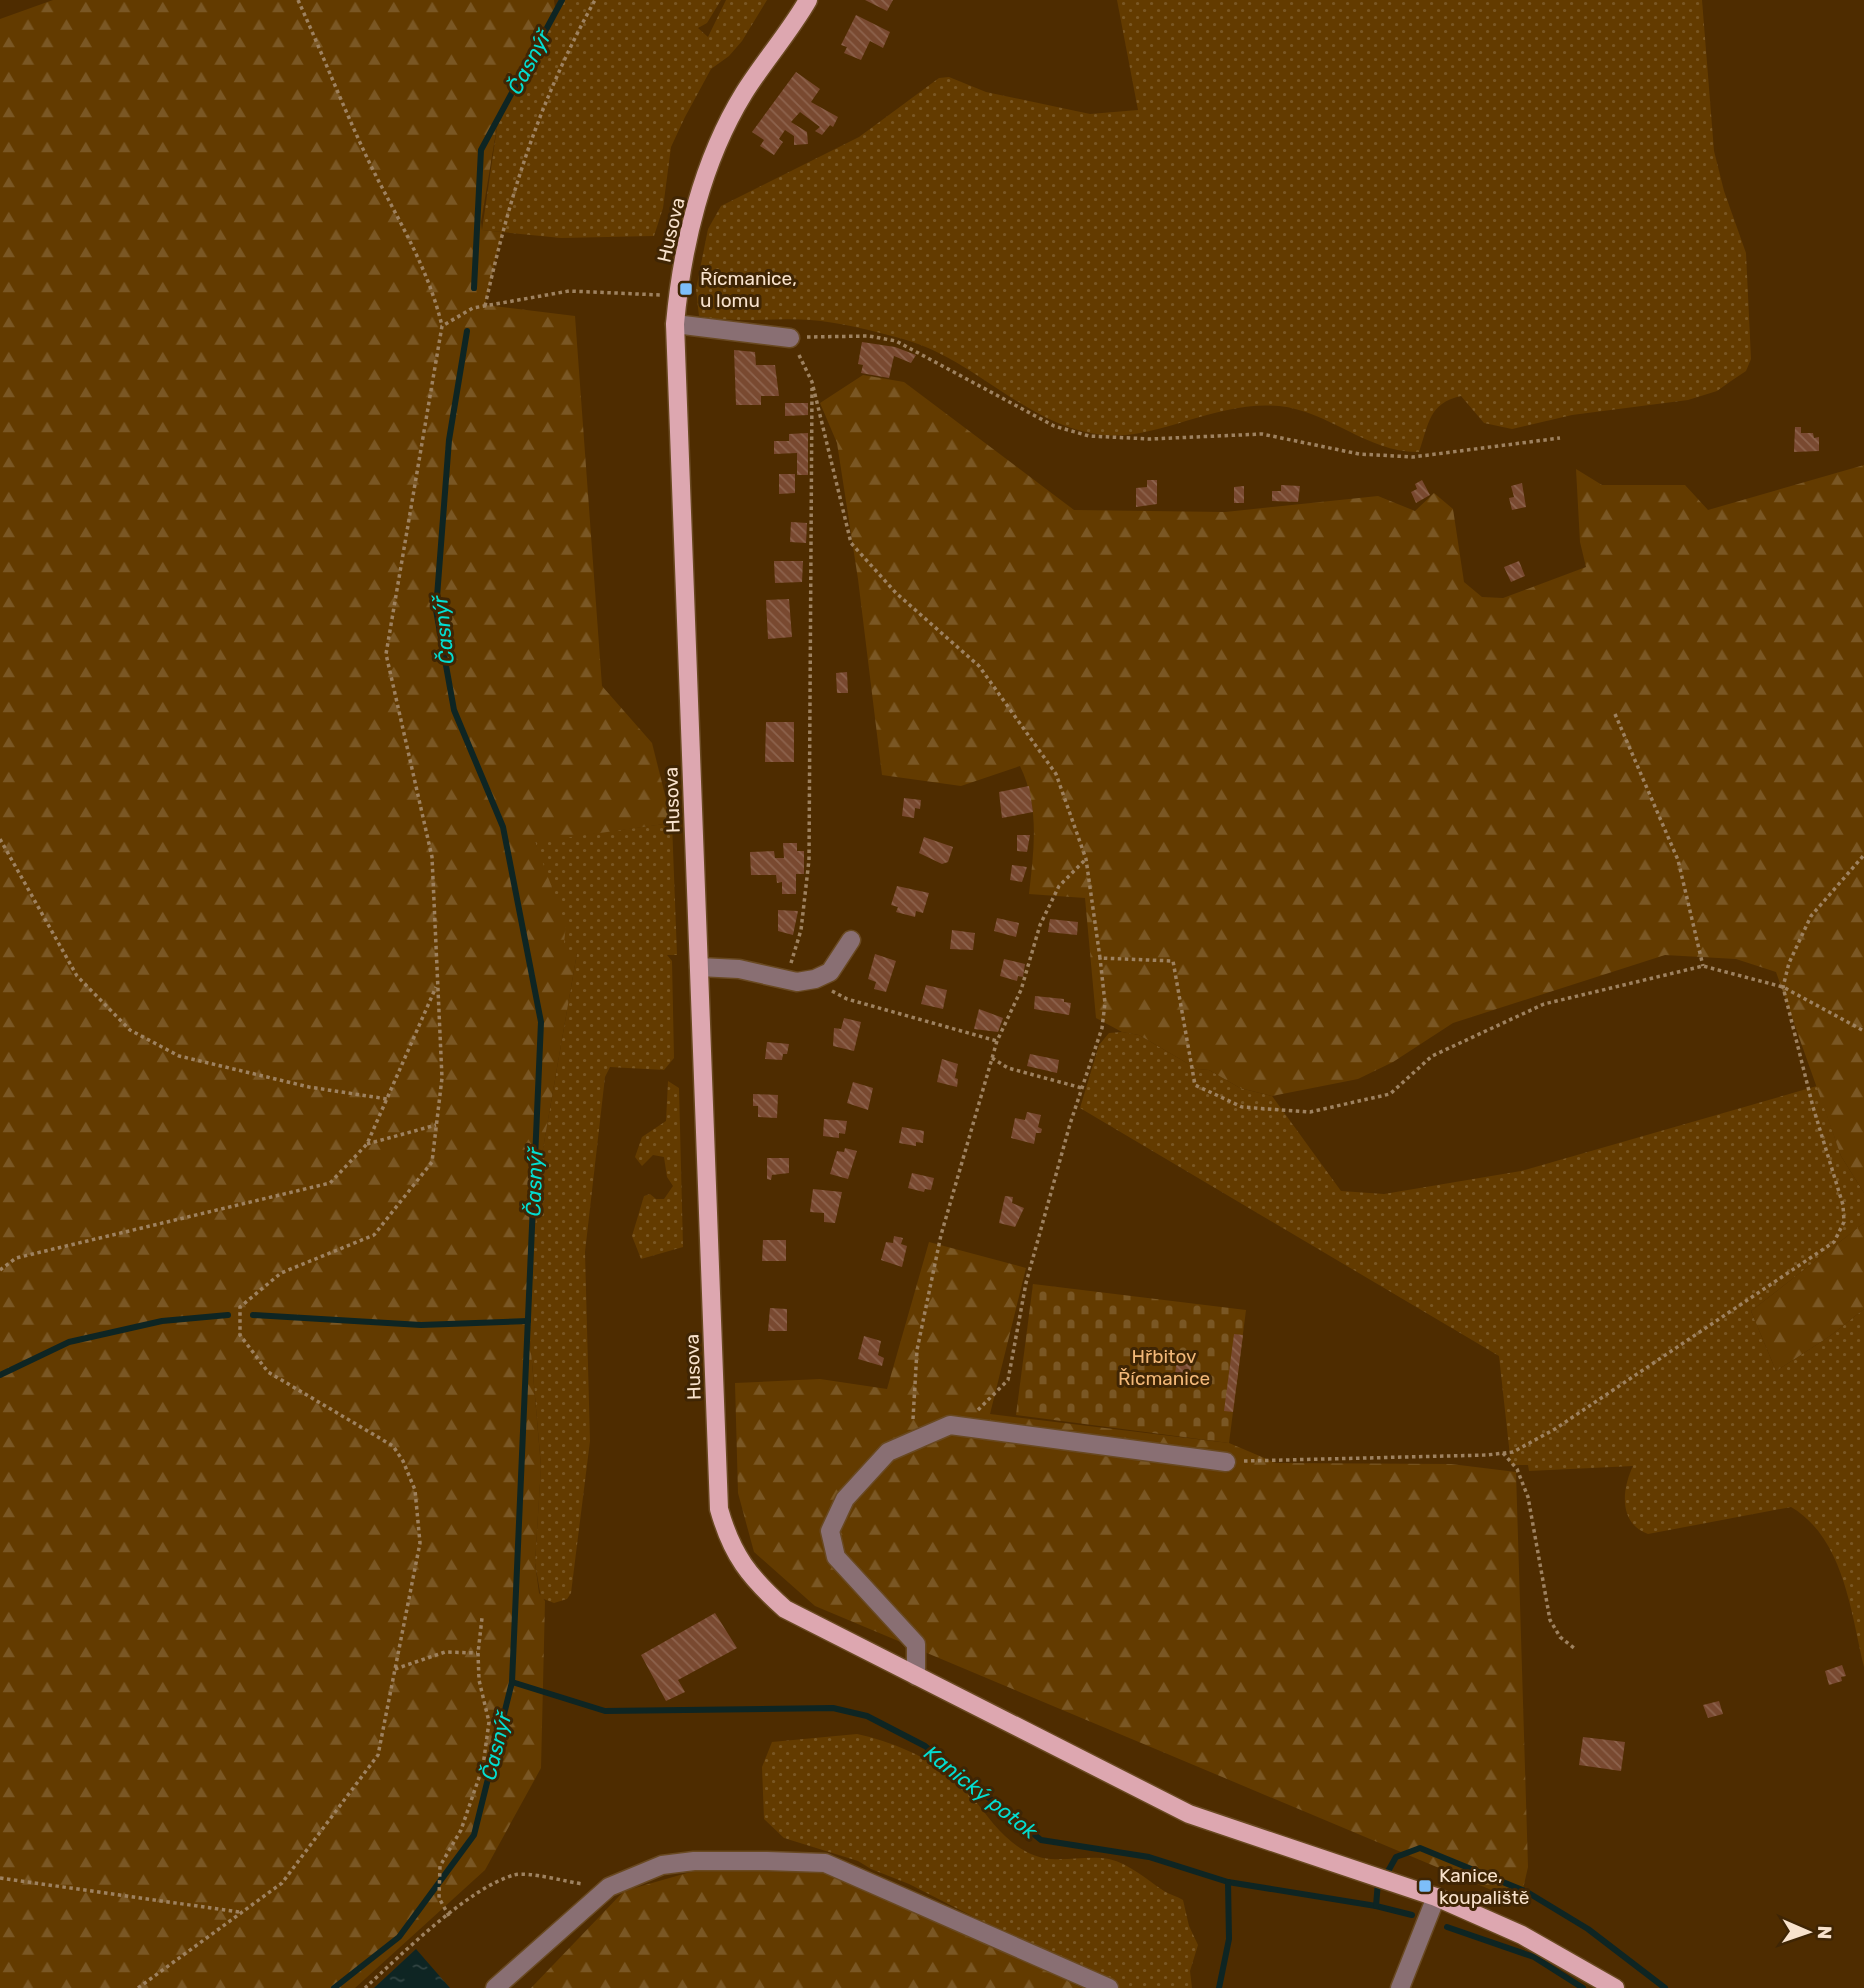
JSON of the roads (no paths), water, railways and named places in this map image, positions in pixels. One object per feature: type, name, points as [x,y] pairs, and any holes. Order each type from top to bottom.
[{"type":"main road","name":"Husova","points":[[808,0],[744,93],[717,142],[694,214],[675,324],[719,1508],[729,1541],[742,1564],[760,1586],[785,1609],[1189,1815],[1436,1897],[1522,1936],[1615,1988]]},
{"type":"lane","points":[[675,324],[790,338]]},
{"type":"lane","points":[[699,967],[739,969],[797,982],[815,979],[830,972],[851,940]]},
{"type":"lane","points":[[916,1676],[916,1644],[836,1557],[830,1531],[845,1499],[888,1452],[950,1425],[1226,1462]]},
{"type":"lane","points":[[495,1988],[609,1887],[663,1865],[694,1861],[825,1863],[1109,1988]]},
{"type":"lane","points":[[1401,1988],[1436,1897]]},
{"type":"water","points":[[416,1949],[450,1988],[374,1988]]},
{"type":"waterway","name":"Časnýř","points":[[474,288],[481,150],[562,0]]},
{"type":"waterway","name":"Časnýř","points":[[334,1988],[399,1937],[474,1835],[512,1682],[541,1022],[503,827],[454,710],[436,610],[449,440],[467,331]]},
{"type":"waterway","points":[[0,1375],[69,1342],[162,1321],[228,1315]]},
{"type":"waterway","points":[[253,1315],[421,1325],[528,1321]]},
{"type":"waterway","name":"Kanický potok","points":[[512,1682],[605,1711],[833,1708],[867,1716],[925,1746],[1041,1840],[1149,1857],[1228,1882],[1376,1906],[1412,1915]]},
{"type":"waterway","points":[[1387,1873],[1396,1857],[1420,1848],[1527,1892],[1588,1929],[1665,1988]]},
{"type":"waterway","points":[[1219,1988],[1229,1939],[1228,1882]]},
{"type":"waterway","points":[[1376,1906],[1378,1882]]},
{"type":"waterway","name":"Kanický potok","points":[[1447,1927],[1534,1957],[1583,1988]]},
{"type":"place","name":"Řícmanice, u lomu","points":[[686,289]]},
{"type":"place","name":"Kanice, koupaliště","points":[[1425,1886]]},
{"type":"park label","name":"Hřbitov Řícmanice","points":[[1164,1367]]}]
